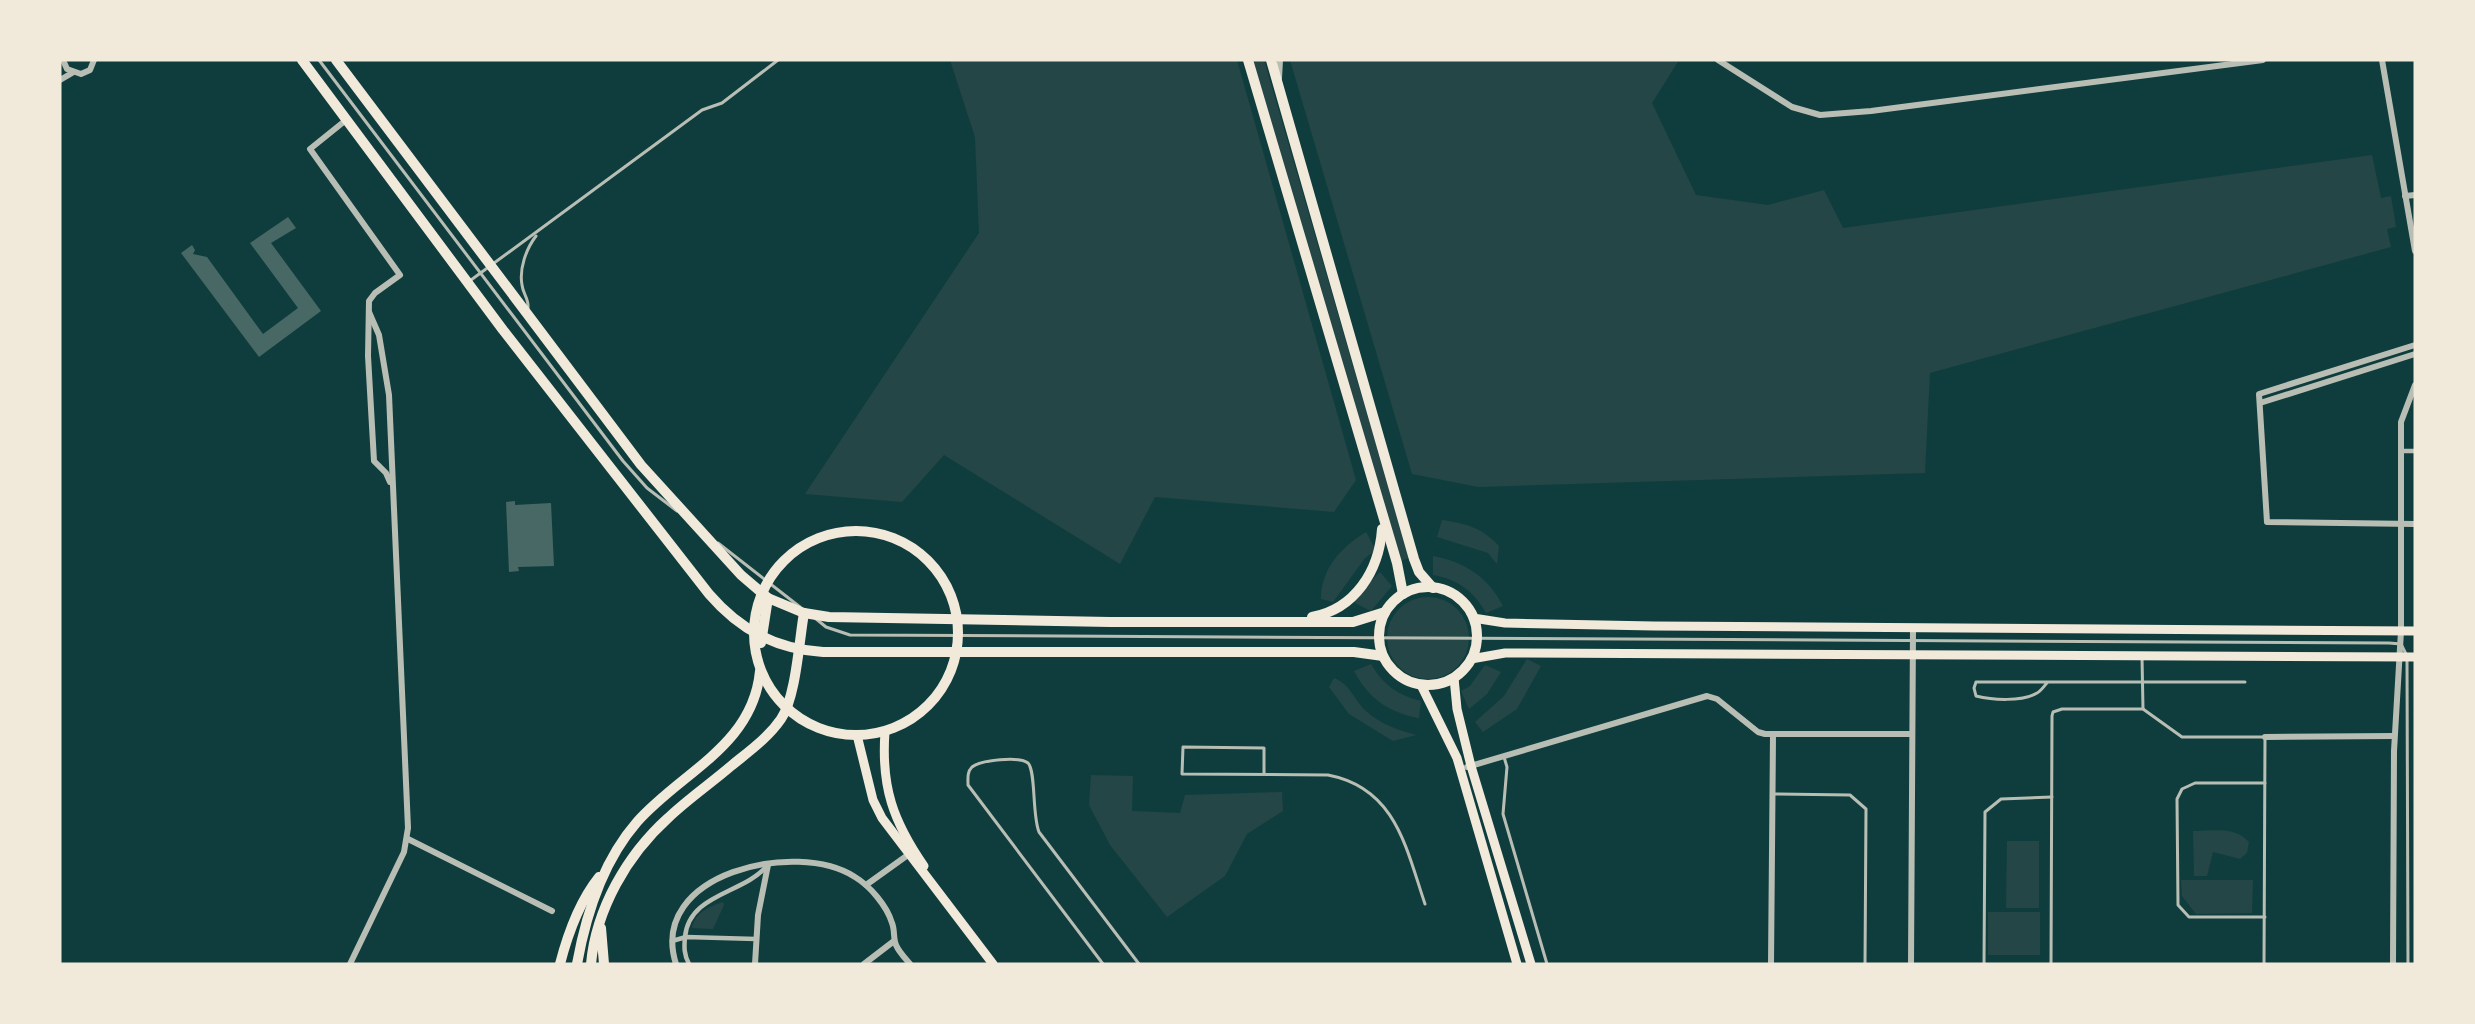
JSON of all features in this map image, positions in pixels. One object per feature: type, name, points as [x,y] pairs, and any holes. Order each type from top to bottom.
[{"type":"main road","points":[[302,60],[468,282],[709,594],[732,617],[761,638],[797,650],[1353,652],[1383,656]]},
{"type":"main road","points":[[336,60],[492,264],[641,465],[741,575],[768,598],[807,614],[1008,621],[1353,622],[1385,612],[1402,594],[1417,589],[1433,588],[1457,597],[1473,618],[1476,639],[1471,659],[1454,678],[1438,684],[1421,685],[1407,680],[1394,672],[1383,656],[1380,637],[1385,612]]},
{"type":"main road","points":[[1248,60],[1396,563],[1402,594]]},
{"type":"main road","points":[[1271,60],[1414,559],[1419,572],[1433,588]]},
{"type":"main road","points":[[1300,621],[1337,610],[1350,600],[1374,566],[1381,545],[1383,523]]},
{"type":"main road","points":[[846,531],[884,535],[918,552],[944,581],[957,617],[956,655],[941,690],[914,718],[885,732],[840,735],[815,727],[783,706],[762,674],[753,637],[759,599],[778,566],[809,542],[846,531]]},
{"type":"main road","points":[[577,964],[590,908],[625,838],[648,811],[717,753],[745,721],[758,688],[761,638],[768,598]]},
{"type":"main road","points":[[591,964],[600,922],[623,872],[652,833],[761,741],[780,720],[791,695],[797,650],[807,614]]},
{"type":"main road","points":[[1473,618],[1505,623],[1654,626],[2415,631]]},
{"type":"main road","points":[[1471,659],[1505,653],[2407,657]]},
{"type":"main road","points":[[1454,678],[1457,709],[1471,765],[1530,964]]},
{"type":"main road","points":[[1421,685],[1461,769],[1517,964]]},
{"type":"main road","points":[[885,732],[884,760],[890,805],[911,852],[993,964]]},
{"type":"main road","points":[[857,735],[873,800],[882,819],[911,852],[998,964]]},
{"type":"main road","points":[[560,964],[575,917],[587,892],[614,859]]},
{"type":"main road","points":[[1500,908],[1508,914],[1519,954],[1525,964]]},
{"type":"main road","points":[[600,922],[604,964]]},
{"type":"street","points":[[60,80],[72,73],[86,73],[94,60]]},
{"type":"street","points":[[1279,88],[1280,60]]},
{"type":"street","points":[[1718,60],[1792,107],[1820,115],[2263,60]]},
{"type":"street","points":[[2382,60],[2415,251]]},
{"type":"street","points":[[62,61],[72,73]]},
{"type":"street","points":[[346,120],[310,149],[400,275],[375,293],[369,301],[368,356],[374,461],[386,473],[392,486]]},
{"type":"street","points":[[2405,196],[2415,195]]},
{"type":"street","points":[[351,964],[408,839],[387,375],[378,335],[369,312]]},
{"type":"street","points":[[2415,345],[2259,394],[2267,522],[2415,524]]},
{"type":"street","points":[[2260,403],[2415,354]]},
{"type":"street","points":[[2393,964],[2394,736],[2407,657],[2401,644],[2401,422],[2415,385]]},
{"type":"street","points":[[2401,452],[2415,451]]},
{"type":"street","points":[[1911,964],[1913,628]]},
{"type":"street","points":[[1461,769],[1707,696],[1717,699],[1758,732],[1773,735],[1912,734]]},
{"type":"street","points":[[1772,964],[1773,735]]},
{"type":"street","points":[[2265,737],[2394,736]]},
{"type":"street","points":[[408,839],[552,911]]},
{"type":"street","points":[[866,885],[911,852]]},
{"type":"street","points":[[676,964],[672,941],[674,925],[679,910],[697,890],[732,873],[768,865],[824,862],[854,876],[866,885],[888,914],[894,941],[910,964]]},
{"type":"street","points":[[755,964],[756,939],[768,865]]},
{"type":"street","points":[[689,964],[685,952],[685,938],[688,922],[696,910],[751,880],[768,865]]},
{"type":"street","points":[[672,941],[685,938],[756,939]]},
{"type":"street","points":[[864,964],[894,941]]},
{"type":"lane","points":[[319,60],[623,461],[647,488],[807,614],[826,627],[850,635],[2401,644]]},
{"type":"lane","points":[[468,282],[702,110],[722,103],[778,60]]},
{"type":"lane","points":[[527,311],[528,301],[522,289],[521,276],[529,245],[539,232]]},
{"type":"lane","points":[[2142,655],[2143,709]]},
{"type":"lane","points":[[2407,657],[2408,964]]},
{"type":"lane","points":[[2047,683],[2037,693],[2022,698],[1983,698],[1976,696],[1974,688],[1976,682],[2245,681]]},
{"type":"lane","points":[[2051,964],[2053,712],[2062,709],[2143,709],[2182,737],[2265,737],[2264,964]]},
{"type":"lane","points":[[1264,774],[1264,748],[1183,747],[1182,774],[1328,775],[1349,779],[1369,791],[1391,814],[1425,904]]},
{"type":"lane","points":[[1503,756],[1507,767],[1503,814],[1547,964]]},
{"type":"lane","points":[[1103,964],[968,785],[968,774],[972,767],[994,760],[1021,760],[1028,763],[1033,772],[1033,812],[1039,832],[1139,964]]},
{"type":"lane","points":[[2265,783],[2195,783],[2182,789],[2177,799],[2176,888],[2178,905],[2189,917],[2265,917]]},
{"type":"lane","points":[[1772,794],[1850,795],[1866,809],[1864,964]]},
{"type":"lane","points":[[1983,964],[1985,812],[2001,799],[2052,797]]},
{"type":"shaded area","points":[[950,60],[1237,60],[1356,480],[1334,512],[1155,497],[1120,564],[944,455],[902,502],[805,494],[979,233],[975,137]]},
{"type":"shaded area","points":[[1252,60],[1264,60],[1409,558],[1400,561]]},
{"type":"shaded area","points":[[1290,60],[1679,60],[1652,103],[1696,195],[1768,205],[1824,190],[1843,228],[2372,155],[2381,198],[2391,196],[2396,227],[2387,229],[2391,247],[1930,373],[1925,473],[1478,487],[1412,474]]},
{"type":"shaded area","points":[[1442,520],[1473,527],[1486,534],[1499,546],[1497,564],[1488,553],[1437,537]]},
{"type":"shaded area","points":[[1366,532],[1376,550],[1365,558],[1333,602],[1321,599],[1325,578],[1334,560],[1348,545]]},
{"type":"shaded area","points":[[1433,556],[1455,562],[1474,572],[1490,587],[1503,606],[1486,613],[1476,598],[1464,587],[1433,575]]},
{"type":"shaded area","points":[[1380,572],[1392,586],[1371,611],[1355,603],[1361,591]]},
{"type":"shaded area","points":[[1420,597],[1436,597],[1451,604],[1462,615],[1469,630],[1466,654],[1457,667],[1436,679],[1420,679],[1405,672],[1394,661],[1387,646],[1387,630],[1394,615],[1405,604]]},
{"type":"shaded area","points":[[1527,659],[1541,666],[1517,709],[1483,732],[1475,722],[1504,696]]},
{"type":"shaded area","points":[[1371,664],[1392,688],[1405,696],[1421,701],[1419,718],[1389,708],[1380,703],[1366,689],[1354,671]]},
{"type":"shaded area","points":[[1485,665],[1501,672],[1487,694],[1469,709],[1461,691],[1470,686]]},
{"type":"shaded area","points":[[1334,678],[1348,688],[1371,716],[1390,726],[1416,735],[1393,741],[1349,714],[1329,687]]},
{"type":"shaded area","points":[[1091,775],[1133,776],[1132,811],[1180,813],[1185,795],[1282,792],[1283,811],[1247,834],[1225,876],[1167,917],[1110,845],[1089,805]]},
{"type":"shaded area","points":[[2193,831],[2230,831],[2249,842],[2247,853],[2240,859],[2213,852],[2207,876],[2194,876]]},
{"type":"shaded area","points":[[2007,841],[2039,841],[2039,908],[2006,908]]},
{"type":"shaded area","points":[[2181,880],[2253,880],[2252,913],[2196,914],[2182,896]]},
{"type":"shaded area","points":[[723,902],[724,905],[713,929],[692,928],[699,914]]},
{"type":"shaded area","points":[[1988,912],[2040,912],[2040,955],[1988,955]]},
{"type":"building","points":[[288,217],[296,228],[271,243],[321,311],[259,357],[181,253],[192,245],[195,250],[193,254],[207,257],[263,334],[298,308],[250,243]]},
{"type":"building","points":[[515,501],[515,505],[551,503],[554,566],[518,567],[519,571],[509,572],[506,502]]}]
